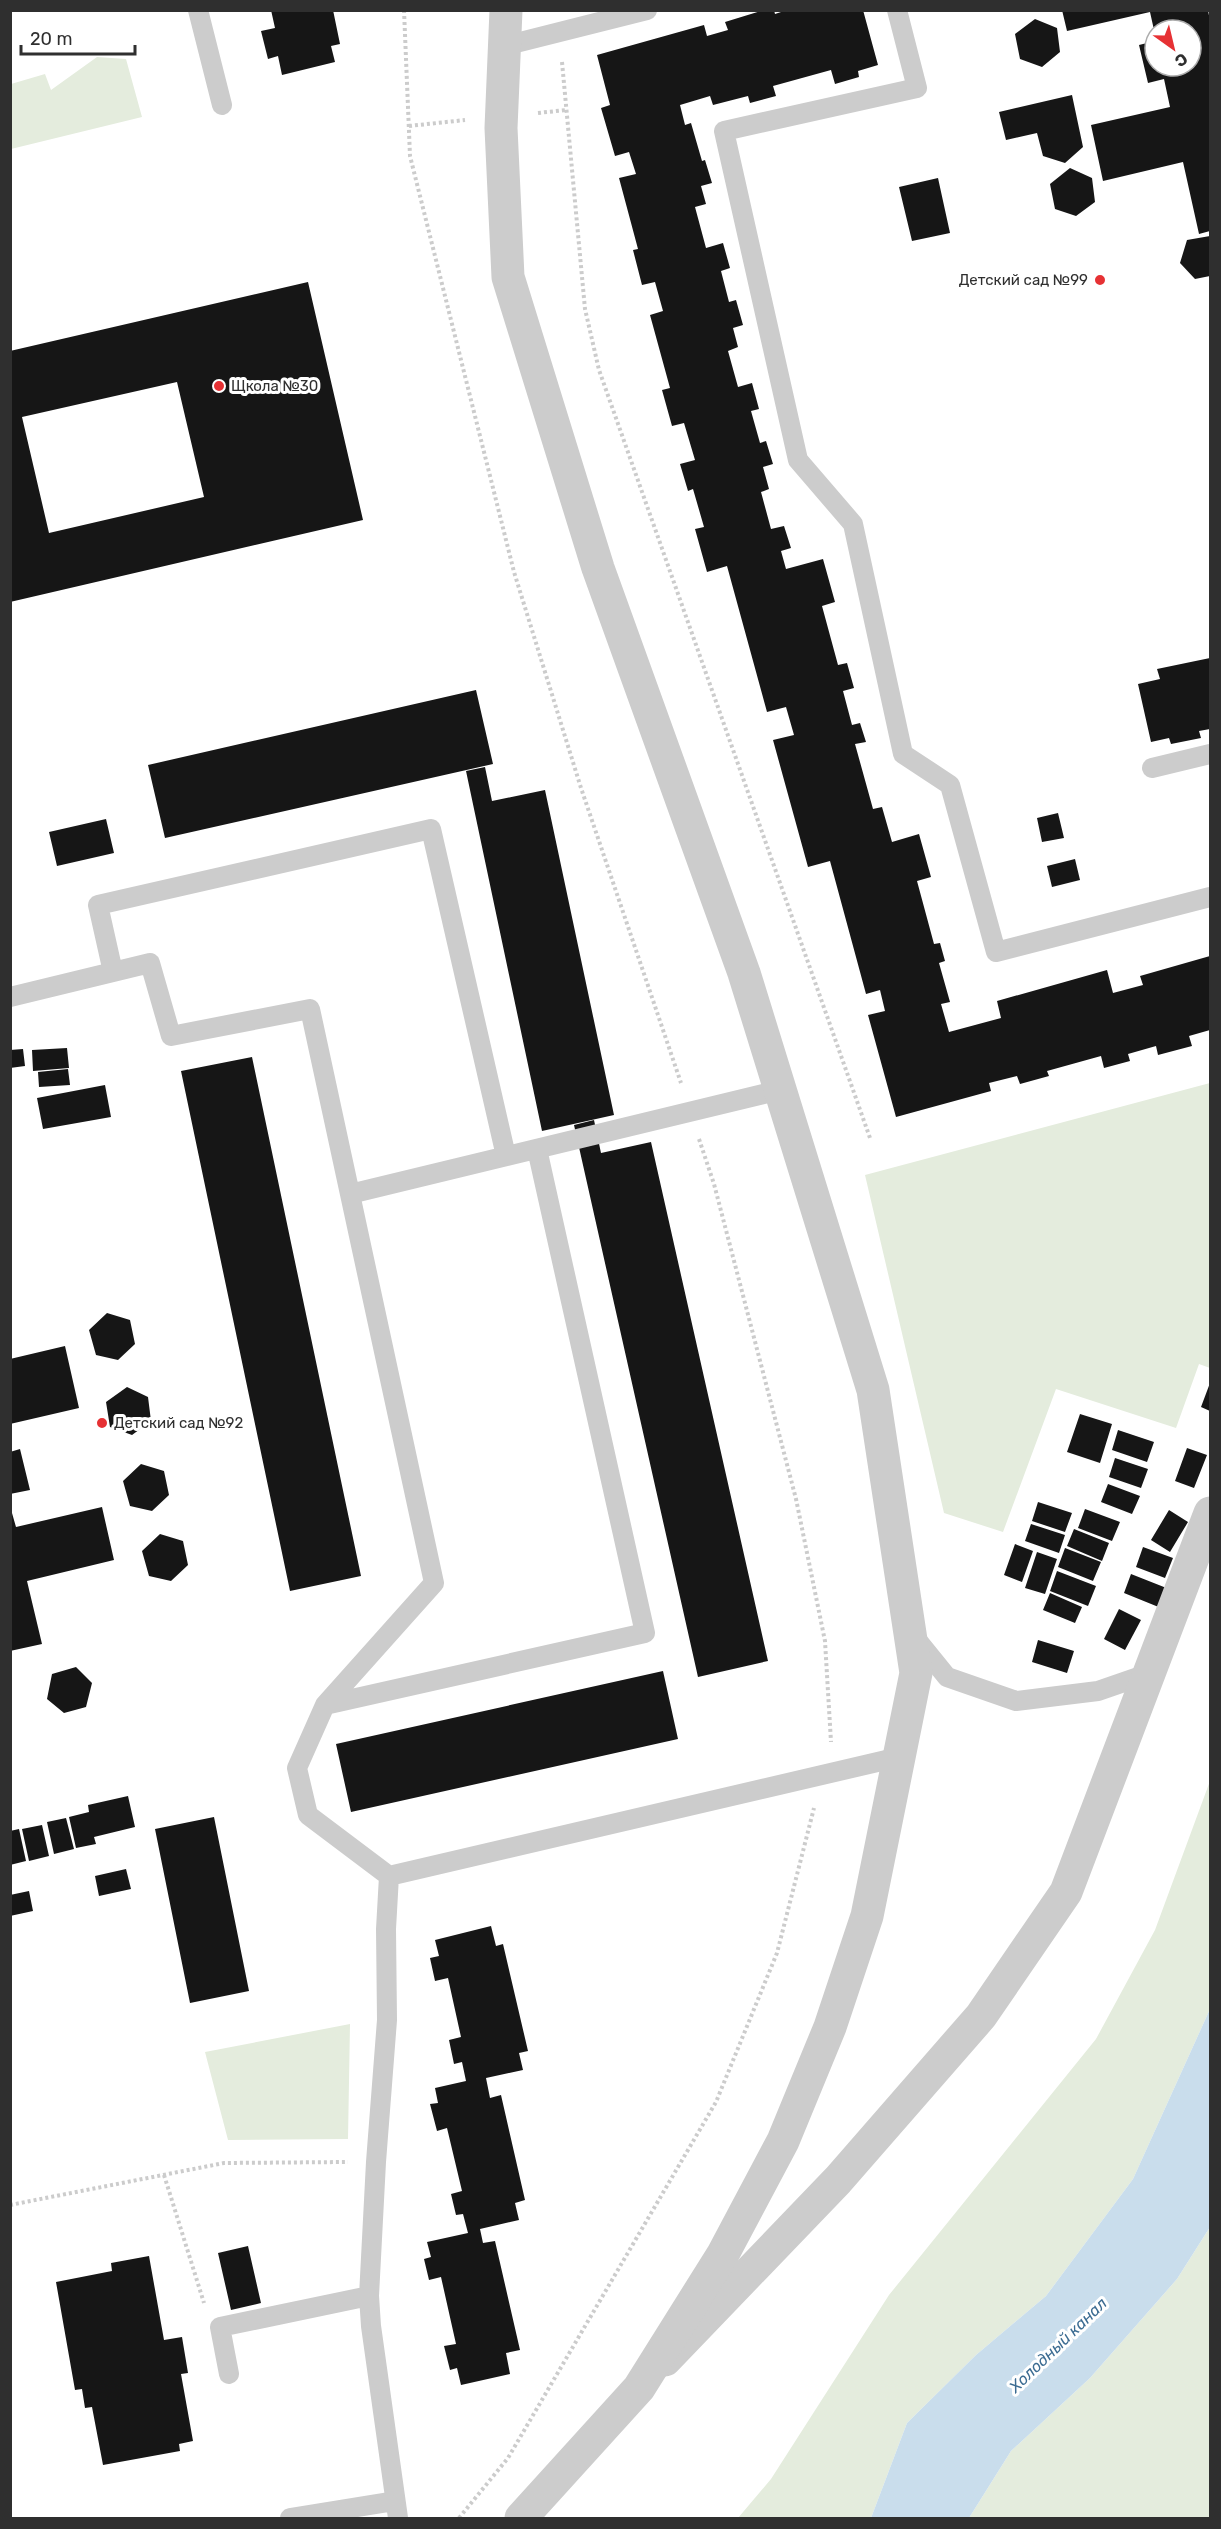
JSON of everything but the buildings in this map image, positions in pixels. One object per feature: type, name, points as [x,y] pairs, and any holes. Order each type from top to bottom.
[{"type":"street","points":[[506,10],[501,128],[508,278],[598,568],[744,973],[873,1390],[916,1673],[867,1916],[821,2048],[783,2141],[723,2254],[639,2388]]},
{"type":"street","points":[[521,2518],[639,2388],[838,2180],[981,2016],[1066,1892],[1210,1513]]},
{"type":"lane","points":[[198,10],[222,105]]},
{"type":"lane","points":[[504,46],[647,10]]},
{"type":"lane","points":[[897,10],[917,88],[724,131],[798,460],[853,524],[903,754],[950,785],[996,952],[1210,897]]},
{"type":"lane","points":[[1152,768],[1210,754]]},
{"type":"lane","points":[[113,972],[98,906],[431,829],[506,1156]]},
{"type":"lane","points":[[10,997],[150,963],[171,1036],[310,1009],[434,1583],[325,1705],[297,1768],[308,1815],[389,1876]]},
{"type":"lane","points":[[350,1194],[780,1090]]},
{"type":"lane","points":[[325,1705],[645,1633],[537,1149]]},
{"type":"lane","points":[[910,1630],[947,1677],[1016,1701],[1098,1691],[1149,1673]]},
{"type":"lane","points":[[389,1876],[899,1757]]},
{"type":"lane","points":[[290,2518],[396,2510],[369,2296],[387,2020],[386,1929],[389,1876]]},
{"type":"lane","points":[[228,2373],[220,2327],[369,2296]]},
{"type":"path","points":[[404,10],[410,156],[514,572],[580,788],[714,1184],[796,1499],[825,1641],[831,1743],[777,1953],[716,2102],[508,2458],[459,2518]]},
{"type":"path","points":[[560,32],[585,309],[599,370],[870,1138]]},
{"type":"path","points":[[10,2205],[224,2163],[376,2162]]},
{"type":"path","points":[[164,2175],[208,2314],[220,2327]]},
{"type":"green space","points":[[97,57],[126,59],[142,117],[11,149],[11,84],[45,74],[51,90]]},
{"type":"green space","points":[[1210,1083],[1210,1368],[1199,1364],[1176,1428],[1056,1389],[1003,1532],[944,1513],[865,1175]]},
{"type":"green space","points":[[1210,1781],[1210,2009],[1133,2179],[1046,2296],[976,2355],[907,2423],[871,2518],[738,2518],[771,2479],[889,2295],[1096,2039],[1155,1930]]},
{"type":"green space","points":[[350,2024],[348,2139],[228,2140],[205,2052]]},
{"type":"green space","points":[[1210,2227],[1210,2518],[969,2518],[1011,2451],[1090,2378],[1177,2279]]},
{"type":"water","name":"Холодный канал","points":[[1210,2009],[1210,2227],[1177,2279],[1090,2378],[1011,2451],[969,2518],[871,2518],[907,2423],[976,2355],[1046,2296],[1133,2179]]},
{"type":"place","name":"Детский сад №99","points":[[1100,280]]},
{"type":"place","name":"Щкола №30","points":[[219,386]]},
{"type":"place","name":"Детский сад №92","points":[[102,1423]]}]
